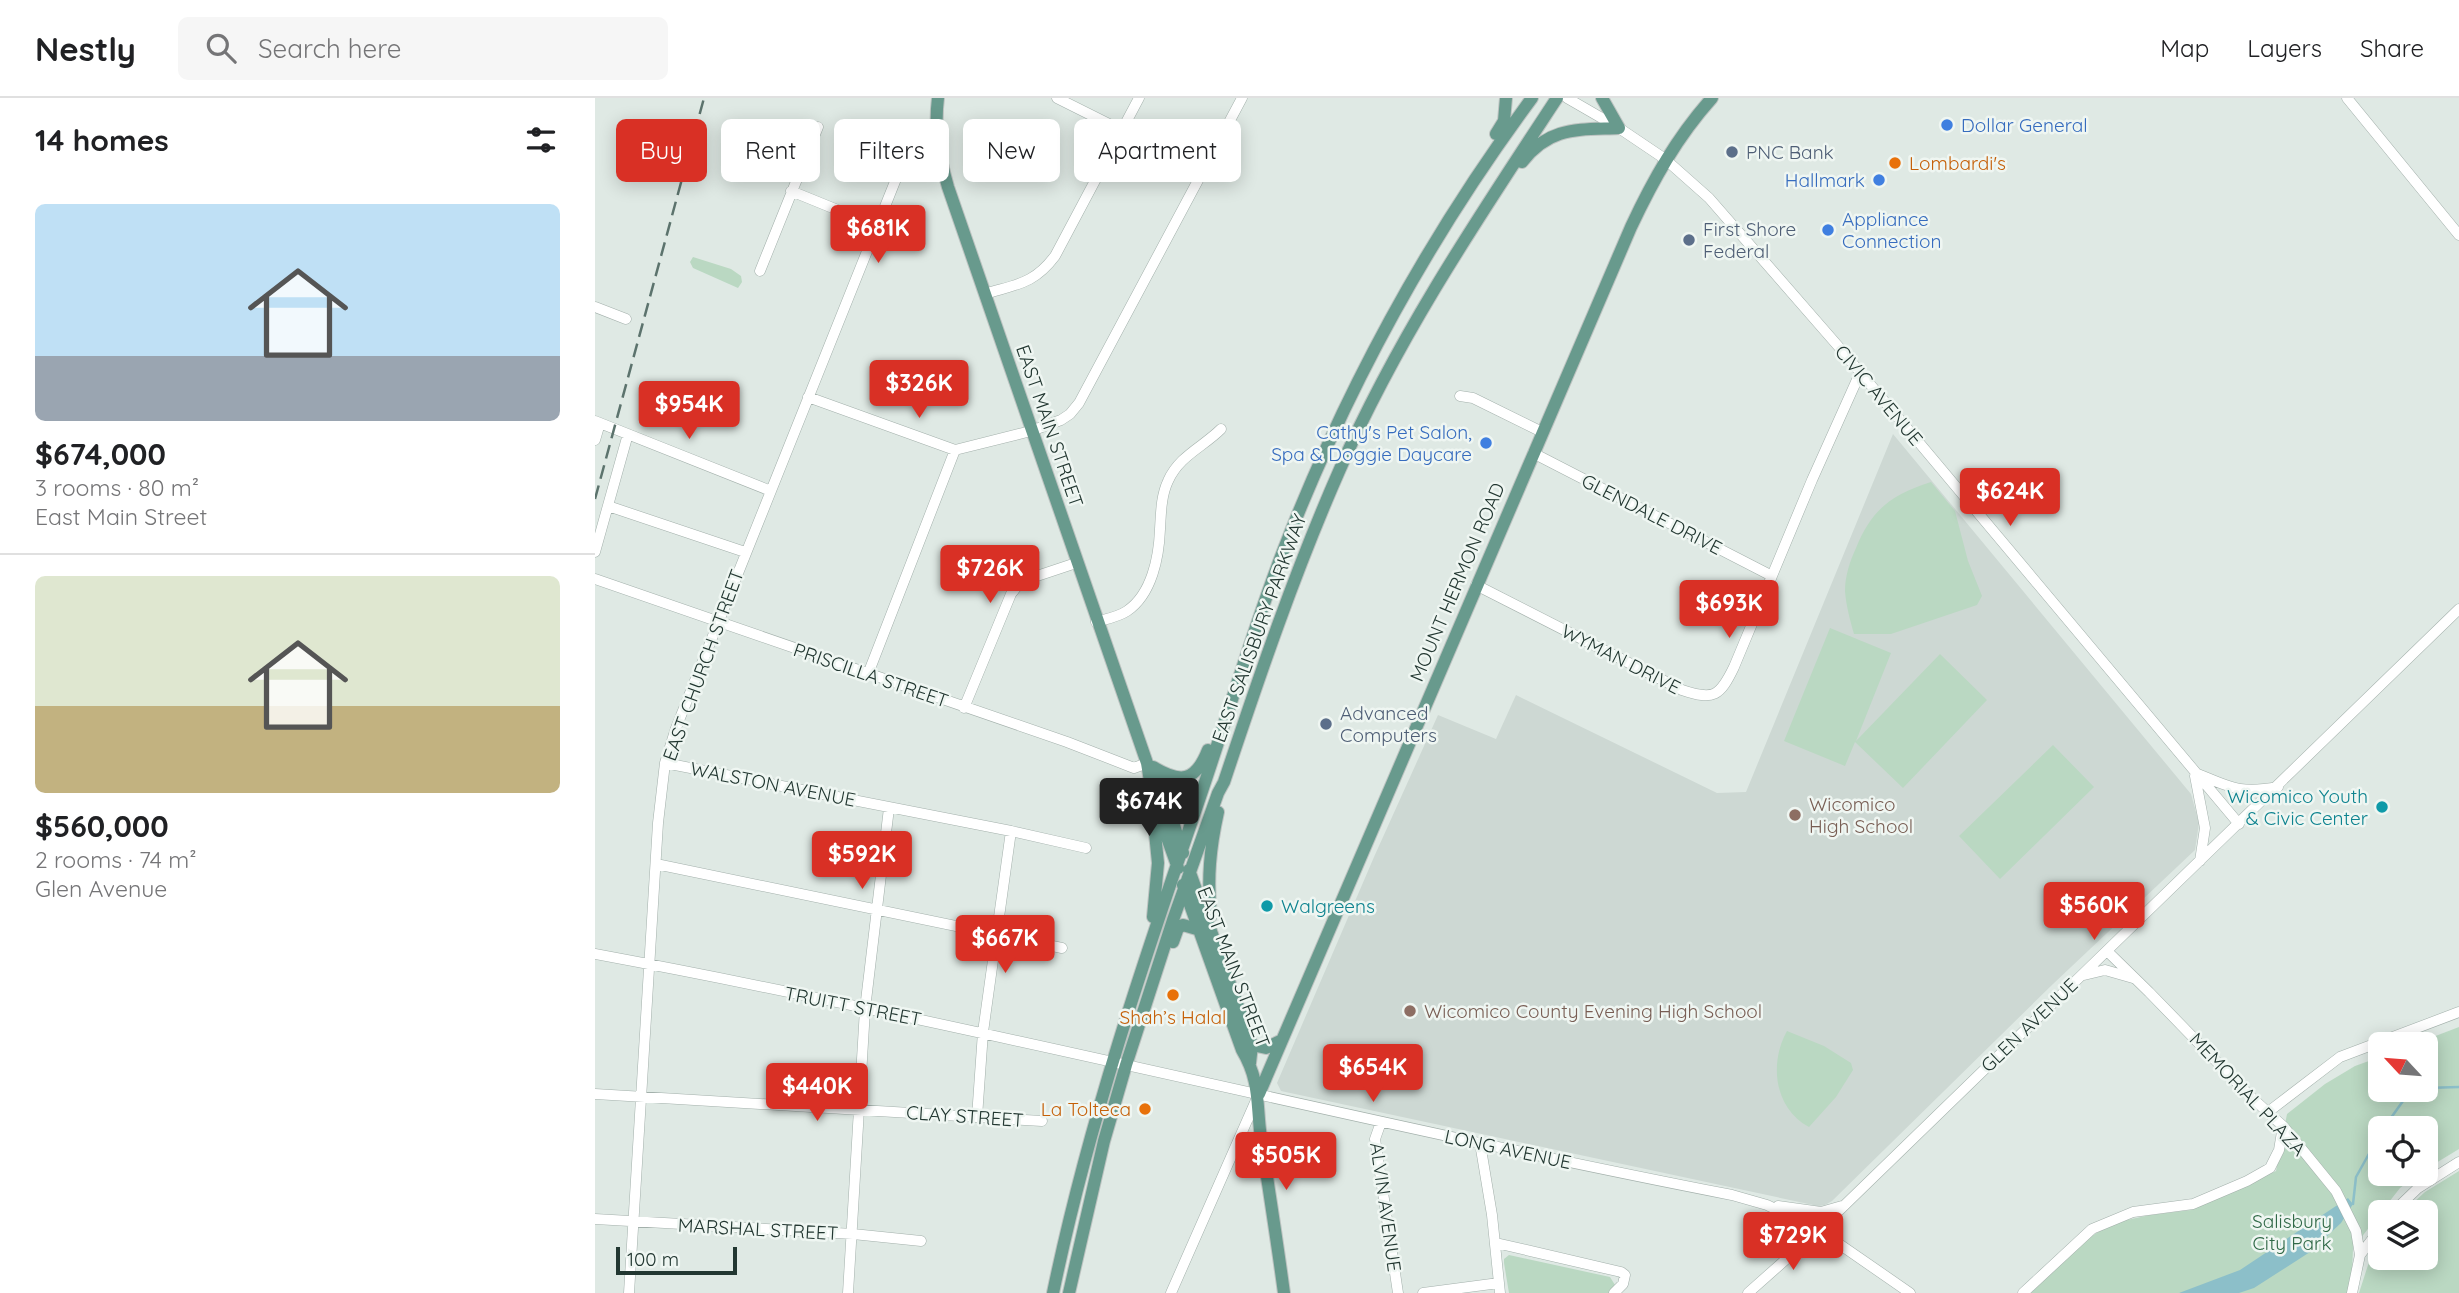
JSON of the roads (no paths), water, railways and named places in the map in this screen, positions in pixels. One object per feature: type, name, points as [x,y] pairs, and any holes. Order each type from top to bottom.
[{"type":"main road","name":"EAST MAIN STREET","points":[[935,119],[938,98]]},
{"type":"main road","points":[[1463,197],[1472,171],[1504,121],[1506,98]]},
{"type":"main road","name":"EAST SALISBURY PARKWAY","points":[[1053,1293],[1078,1182],[1111,1061],[1282,555],[1320,465],[1379,342],[1463,197],[1532,98]]},
{"type":"main road","name":"EAST SALISBURY PARKWAY","points":[[1069,1293],[1095,1179],[1126,1065],[1155,973],[1280,619],[1341,467],[1390,369],[1456,252],[1557,98]]},
{"type":"main road","points":[[1456,252],[1476,234],[1534,148],[1559,133],[1574,129],[1619,128],[1602,98]]},
{"type":"main road","name":"MOUNT HERMON ROAD","points":[[1259,1094],[1631,227],[1665,159],[1712,98]]},
{"type":"main road","name":"EAST MAIN STREET","points":[[946,182],[1096,622],[1147,763],[1153,799],[1184,889],[1206,931],[1252,1045],[1250,1063]]},
{"type":"main road","points":[[1147,763],[1176,778],[1183,778],[1198,770],[1215,731],[1236,694]]},
{"type":"main road","name":"EAST MAIN STREET","points":[[1147,763],[1157,774],[1190,872],[1242,1050],[1250,1063],[1259,1094],[1260,1132],[1284,1293]]},
{"type":"main road","points":[[1155,973],[1180,926],[1187,925],[1206,931],[1209,849],[1224,782]]},
{"type":"main road","points":[[1150,940],[1158,863],[1153,799]]},
{"type":"main road","points":[[1252,1045],[1266,1048],[1283,1040]]},
{"type":"street","points":[[1058,98],[1100,119]]},
{"type":"street","points":[[1128,119],[1139,98]]},
{"type":"street","points":[[1231,119],[1242,98]]},
{"type":"street","name":"CIVIC AVENUE","points":[[1567,98],[1665,159],[1725,214],[2239,824]]},
{"type":"street","points":[[2347,98],[2459,235]]},
{"type":"street","points":[[760,271],[795,182]]},
{"type":"street","name":"EAST CHURCH STREET","points":[[629,1293],[656,864],[665,763],[676,728],[745,552],[895,182]]},
{"type":"street","points":[[985,294],[1036,278],[1045,270],[1094,182]]},
{"type":"street","points":[[808,397],[955,450],[1031,431],[1061,420],[1070,414],[1079,402],[1197,182]]},
{"type":"street","points":[[791,191],[877,226]]},
{"type":"street","points":[[595,307],[626,319]]},
{"type":"street","name":"WYMAN DRIVE","points":[[1476,585],[1682,690],[1709,696],[1723,689],[1860,373]]},
{"type":"street","points":[[1460,396],[1473,398],[1542,432]]},
{"type":"street","points":[[595,440],[597,422],[771,491]]},
{"type":"street","points":[[1096,622],[1126,612],[1148,585],[1158,557],[1163,496],[1168,481],[1183,458],[1209,441],[1221,429]]},
{"type":"street","points":[[595,552],[628,434]]},
{"type":"street","points":[[868,674],[955,450]]},
{"type":"street","name":"GLENDALE DRIVE","points":[[1533,453],[1772,576]]},
{"type":"street","points":[[608,506],[745,552]]},
{"type":"street","points":[[964,708],[1011,594],[1019,584],[1076,563]]},
{"type":"street","name":"PRISCILLA STREET","points":[[595,579],[1067,742],[1134,768],[1147,763]]},
{"type":"street","name":"GLEN AVENUE","points":[[1748,1293],[1819,1230],[2459,610]]},
{"type":"street","name":"WALSTON AVENUE","points":[[665,763],[1086,848]]},
{"type":"street","points":[[2194,772],[2242,791],[2253,792],[2278,787]]},
{"type":"street","points":[[2194,772],[2205,828],[2200,863]]},
{"type":"street","points":[[848,1293],[865,1009],[889,808]]},
{"type":"street","points":[[977,1117],[982,1032],[1011,831]]},
{"type":"street","points":[[656,864],[1062,948]]},
{"type":"street","name":"MEMORIAL PLAZA","points":[[2107,951],[2283,1126],[2336,1191],[2356,1231],[2360,1255]]},
{"type":"street","name":"TRUITT STREET","points":[[595,954],[982,1032],[1111,1061]]},
{"type":"street","points":[[2080,976],[2095,970],[2105,970],[2136,980]]},
{"type":"street","points":[[2268,1112],[2340,1057],[2459,1012]]},
{"type":"street","name":"LONG AVENUE","points":[[1111,1061],[1381,1122],[1732,1195],[1767,1205],[1819,1230],[1910,1293]]},
{"type":"street","name":"CLAY STREET","points":[[595,1094],[1042,1121]]},
{"type":"street","points":[[1171,1293],[1259,1094]]},
{"type":"street","name":"ALVIN AVENUE","points":[[1381,1122],[1375,1139],[1398,1293]]},
{"type":"street","points":[[2023,1293],[2092,1229],[2133,1212],[2193,1204],[2270,1168],[2279,1150],[2283,1126]]},
{"type":"street","points":[[1423,1293],[1499,1288],[1496,1243],[1480,1143]]},
{"type":"street","points":[[2406,1200],[2418,1188],[2459,1162]]},
{"type":"street","points":[[1767,1205],[1821,1212],[1846,1204]]},
{"type":"street","name":"MARSHAL STREET","points":[[595,1219],[853,1234],[921,1241]]},
{"type":"street","points":[[1496,1243],[1621,1272],[1625,1279],[1614,1293]]},
{"type":"street","points":[[2352,1293],[2360,1255],[2368,1245]]},
{"type":"water","points":[[2348,1198],[2353,1204],[2341,1223],[2310,1252],[2254,1288],[2239,1293],[2179,1293],[2240,1270]]},
{"type":"waterway","points":[[2438,1088],[2459,1087]]},
{"type":"waterway","points":[[2392,1116],[2402,1102]]},
{"type":"waterway","points":[[2353,1204],[2356,1177],[2368,1156]]},
{"type":"railway","points":[[595,499],[704,98]]},
{"type":"place","name":"Dollar General","points":[[1947,125]]},
{"type":"place","name":"PNC Bank","points":[[1732,152]]},
{"type":"place","name":"Lombardi's","points":[[1895,163]]},
{"type":"place","name":"Hallmark","points":[[1879,180]]},
{"type":"place","name":"Appliance Connection","points":[[1828,230]]},
{"type":"place","name":"First Shore Federal","points":[[1689,240]]},
{"type":"place","name":"Cathy's Pet Salon, Spa & Doggie Daycare","points":[[1486,443]]},
{"type":"place","name":"Advanced Computers","points":[[1326,724]]},
{"type":"place","name":"Wicomico Youth & Civic Center","points":[[2382,807]]},
{"type":"place","name":"Wicomico High School","points":[[1795,815]]},
{"type":"place","name":"Walgreens","points":[[1267,906]]},
{"type":"place","name":"Shah’s Halal","points":[[1173,995]]},
{"type":"place","name":"Wicomico County Evening High School","points":[[1410,1011]]},
{"type":"place","name":"La Tolteca","points":[[1145,1109]]},
{"type":"park label","name":"Salisbury City Park","points":[[2292,1232]]}]
